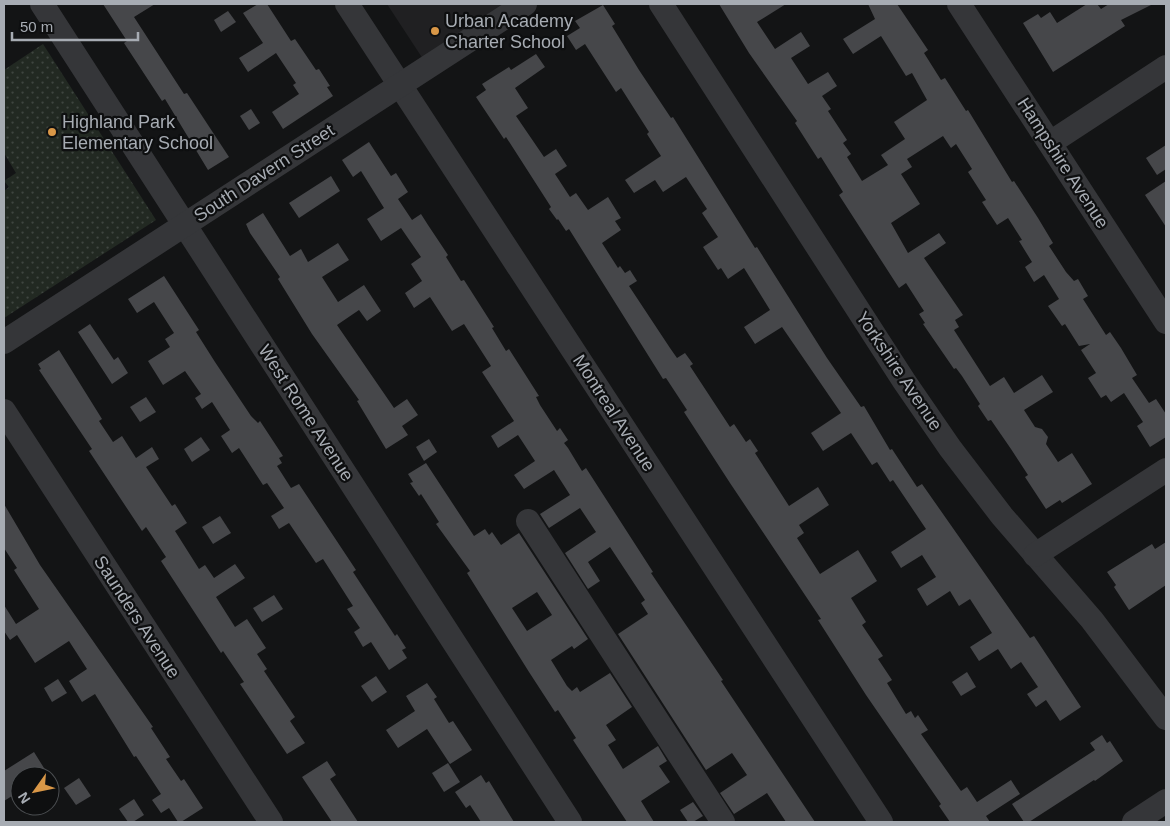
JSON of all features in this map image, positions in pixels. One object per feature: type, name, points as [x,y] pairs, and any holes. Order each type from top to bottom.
[{"type":"street","name":"West Rome Avenue","points":[[42,4],[570,822]]},
{"type":"street","name":"Montreal Avenue","points":[[348,4],[881,822]]},
{"type":"street","name":"South Davern Street","points":[[4,342],[525,4]]},
{"type":"street","name":"Yorkshire Avenue","points":[[661,4],[904,381],[950,448],[1035,555],[1092,620],[1166,718]]},
{"type":"street","name":"Hampshire Avenue","points":[[959,4],[1166,322]]},
{"type":"street","points":[[1050,143],[1166,67]]},
{"type":"street","name":"Saunders Avenue","points":[[4,411],[271,822]]},
{"type":"street","points":[[1035,555],[1166,470]]},
{"type":"street","points":[[528,521],[723,822]]},
{"type":"street","points":[[1134,822],[1166,801]]},
{"type":"shaded area","name":"Urban Academy Charter School","points":[[387,4],[508,4],[423,59]]},
{"type":"shaded area","name":"Highland Park Elementary School","points":[[43,44],[156,220],[4,318],[4,191],[9,187],[4,181],[16,173],[4,153],[4,70]]},
{"type":"building","points":[[103,4],[155,4],[134,17],[184,94],[187,93],[229,157],[208,170],[165,99],[162,101],[124,43],[127,41]]},
{"type":"building","points":[[258,4],[267,4],[291,41],[295,39],[316,70],[319,69],[330,86],[327,87],[333,96],[283,129],[272,112],[299,94],[293,85],[296,83],[276,53],[248,72],[239,58],[263,43],[243,13]]},
{"type":"building","points":[[719,4],[786,4],[757,22],[775,49],[801,32],[810,46],[791,58],[808,84],[828,72],[837,86],[822,96],[831,109],[828,111],[847,140],[843,143],[851,154],[847,157],[862,181],[888,165],[881,155],[905,139],[894,122],[927,100],[912,73],[906,76],[881,36],[853,54],[843,39],[875,19],[868,4],[897,4],[928,50],[924,53],[941,80],[945,78],[966,111],[968,110],[1012,182],[1014,181],[1038,218],[1053,243],[1049,246],[1066,272],[1074,281],[1078,279],[1088,296],[1083,299],[1106,335],[1110,332],[1137,375],[1132,378],[1149,403],[1156,399],[1166,414],[1166,437],[1150,447],[1137,426],[1143,422],[1124,393],[1111,402],[1106,395],[1101,398],[1088,378],[1096,373],[1081,350],[1090,344],[1079,346],[1065,324],[1062,326],[1048,306],[1059,299],[1044,275],[1034,282],[1025,267],[1032,262],[1019,241],[1022,240],[1008,218],[997,225],[982,202],[986,200],[968,172],[972,169],[956,144],[951,148],[943,136],[907,159],[912,167],[901,174],[920,204],[891,223],[908,253],[939,233],[946,243],[924,258],[963,315],[955,320],[959,327],[954,330],[990,386],[1004,377],[1014,393],[1042,375],[1053,392],[1024,410],[1035,427],[1042,429],[1048,437],[1046,444],[1058,462],[1072,453],[1092,484],[1062,503],[1060,500],[1046,509],[1025,477],[1028,475],[1011,449],[991,420],[988,421],[978,406],[980,404],[962,376],[956,368],[954,369],[923,324],[925,323],[919,314],[924,311],[906,283],[899,288],[839,195],[843,192],[821,157],[818,159],[795,123],[797,121],[749,53]]},
{"type":"building","points":[[1087,4],[1097,4],[1101,9],[1109,4],[1153,4],[1121,20],[1125,26],[1053,72],[1023,23],[1038,14],[1041,18],[1050,12],[1057,23]]},
{"type":"building","points":[[603,5],[615,24],[612,26],[639,70],[671,118],[673,117],[827,358],[861,407],[864,406],[890,450],[892,449],[917,487],[922,484],[1030,638],[1034,636],[1081,707],[1060,721],[1046,700],[1036,707],[1027,694],[1038,687],[1021,662],[1011,669],[998,649],[979,661],[970,647],[992,633],[970,599],[959,606],[950,591],[927,606],[917,589],[936,577],[922,555],[901,568],[891,552],[926,529],[893,480],[890,482],[877,462],[872,465],[851,433],[823,451],[811,433],[841,413],[782,327],[755,344],[744,327],[770,310],[744,268],[728,279],[721,268],[718,270],[703,247],[718,237],[702,213],[707,209],[686,177],[663,192],[655,180],[634,193],[625,180],[661,156],[647,134],[649,132],[621,88],[616,92],[585,44],[576,50],[567,36],[580,28],[575,21]]},
{"type":"building","points":[[228,11],[236,22],[221,32],[214,20]]},
{"type":"building","points":[[536,54],[545,67],[515,88],[528,108],[516,116],[544,157],[556,149],[567,166],[555,174],[570,197],[576,193],[588,210],[608,197],[621,218],[615,221],[621,230],[602,243],[618,268],[620,266],[625,273],[630,270],[637,281],[629,286],[670,348],[677,358],[685,353],[693,364],[690,366],[730,427],[734,424],[746,442],[750,439],[758,451],[755,453],[789,506],[818,487],[829,505],[799,525],[804,533],[797,538],[820,574],[858,550],[877,581],[851,598],[866,622],[862,625],[883,656],[878,659],[892,680],[887,683],[906,714],[911,711],[915,718],[918,715],[928,730],[921,734],[961,791],[967,787],[977,802],[1011,780],[1020,794],[986,816],[990,822],[950,822],[939,806],[941,804],[866,695],[818,620],[821,619],[684,412],[687,410],[666,378],[663,379],[569,229],[566,231],[549,209],[551,207],[506,137],[504,139],[476,97],[486,90],[482,84],[509,67],[511,70]]},
{"type":"building","points":[[251,109],[260,123],[249,130],[240,116]]},
{"type":"building","points":[[369,142],[391,176],[396,173],[408,192],[398,199],[412,220],[421,214],[448,255],[446,257],[461,281],[464,280],[494,327],[492,328],[506,351],[509,349],[539,396],[536,397],[540,405],[557,431],[560,428],[568,440],[564,443],[582,471],[586,468],[653,572],[651,573],[815,822],[786,822],[767,793],[734,814],[720,793],[747,775],[732,753],[706,770],[618,634],[648,614],[641,603],[645,600],[610,547],[588,562],[600,581],[588,589],[565,553],[596,532],[580,508],[549,528],[540,514],[570,495],[554,470],[524,489],[514,475],[535,461],[518,435],[498,448],[491,436],[514,421],[482,372],[491,366],[464,324],[452,331],[430,297],[414,308],[405,293],[422,281],[411,264],[421,257],[401,228],[381,241],[367,219],[384,208],[361,171],[353,177],[342,160]]},
{"type":"building","points":[[1166,145],[1166,169],[1157,175],[1146,158]]},
{"type":"building","points":[[331,176],[340,191],[299,218],[289,203]]},
{"type":"building","points":[[1166,181],[1166,227],[1145,195]]},
{"type":"building","points":[[263,213],[290,256],[301,249],[308,262],[338,243],[349,260],[322,277],[338,302],[364,285],[381,311],[367,321],[359,310],[337,325],[394,408],[407,399],[418,415],[402,426],[408,435],[386,449],[357,401],[359,400],[312,334],[278,279],[280,277],[250,233],[246,224]]},
{"type":"building","points":[[164,276],[199,330],[196,332],[215,362],[251,416],[258,423],[260,421],[283,456],[279,458],[282,463],[277,466],[291,488],[299,484],[356,570],[353,572],[395,636],[397,634],[406,648],[402,650],[407,658],[389,670],[371,642],[363,647],[354,632],[360,628],[347,609],[353,606],[323,559],[316,563],[289,523],[279,529],[271,516],[284,508],[267,483],[263,485],[239,448],[232,453],[221,436],[230,430],[212,402],[202,409],[195,398],[201,394],[185,371],[163,385],[148,361],[170,347],[165,339],[174,333],[154,302],[137,313],[128,299]]},
{"type":"building","points":[[90,324],[114,360],[118,357],[128,373],[112,384],[78,332]]},
{"type":"building","points":[[59,350],[102,419],[99,421],[113,442],[122,436],[136,458],[152,447],[159,459],[146,467],[172,506],[175,504],[187,523],[175,531],[199,569],[205,565],[214,578],[235,564],[245,578],[216,597],[235,627],[247,619],[266,648],[257,654],[267,669],[264,671],[295,717],[290,721],[305,743],[287,754],[240,684],[244,682],[223,651],[221,653],[161,561],[166,557],[146,527],[142,531],[89,451],[92,449],[39,370],[41,369],[38,364]]},
{"type":"building","points":[[146,397],[156,412],[140,422],[130,407]]},
{"type":"building","points":[[201,437],[210,450],[192,462],[184,449]]},
{"type":"building","points":[[429,439],[437,452],[424,461],[416,447]]},
{"type":"building","points":[[426,463],[474,536],[485,529],[489,535],[492,532],[501,545],[519,533],[588,639],[574,649],[572,646],[551,660],[567,686],[572,691],[577,687],[580,692],[610,673],[632,707],[606,725],[616,740],[608,745],[623,769],[658,746],[667,761],[659,766],[670,782],[641,801],[654,822],[627,822],[573,740],[576,738],[558,710],[555,712],[467,573],[470,571],[436,524],[439,522],[421,494],[419,496],[410,483],[413,482],[408,474]],"holes":[[[537,592],[552,615],[527,631],[512,608]]]},
{"type":"building","points":[[4,504],[40,565],[153,727],[151,728],[170,757],[166,759],[181,781],[184,779],[203,808],[181,822],[178,822],[169,808],[161,813],[152,800],[161,794],[136,756],[134,757],[95,694],[82,702],[69,681],[87,669],[69,641],[35,663],[17,635],[10,640],[4,631],[4,605],[16,624],[39,609],[14,570],[17,568],[4,548]]},
{"type":"building","points":[[220,516],[231,533],[213,544],[202,527]]},
{"type":"building","points":[[1166,542],[1166,585],[1129,610],[1107,572],[1152,544],[1155,549]]},
{"type":"building","points":[[274,595],[283,609],[262,622],[253,608]]},
{"type":"building","points":[[967,672],[976,687],[961,696],[952,682]]},
{"type":"building","points":[[376,676],[387,692],[372,702],[361,686]]},
{"type":"building","points":[[58,679],[67,693],[52,702],[44,688]]},
{"type":"building","points":[[427,683],[437,697],[434,699],[449,723],[453,721],[472,750],[450,764],[427,729],[398,748],[386,730],[415,711],[406,696]]},
{"type":"building","points":[[1102,735],[1107,743],[1110,741],[1123,761],[1095,781],[1029,822],[1024,822],[1012,804],[1095,750],[1090,743]]},
{"type":"building","points":[[34,752],[43,766],[12,766]]},
{"type":"building","points":[[327,761],[336,775],[330,779],[358,822],[332,822],[302,777]]},
{"type":"building","points":[[448,763],[460,782],[444,792],[432,773]]},
{"type":"building","points":[[10,767],[10,797],[4,801],[4,771]]},
{"type":"building","points":[[481,775],[486,783],[489,781],[514,822],[481,822],[470,805],[466,808],[455,792]]},
{"type":"building","points":[[79,778],[91,796],[76,805],[64,788]]},
{"type":"building","points":[[134,799],[144,815],[133,822],[128,822],[119,809]]},
{"type":"building","points":[[693,802],[703,816],[693,822],[688,822],[680,810]]},
{"type":"place","name":"Urban Academy Charter School","points":[[435,31]]},
{"type":"place","name":"Highland Park Elementary School","points":[[52,132]]}]
